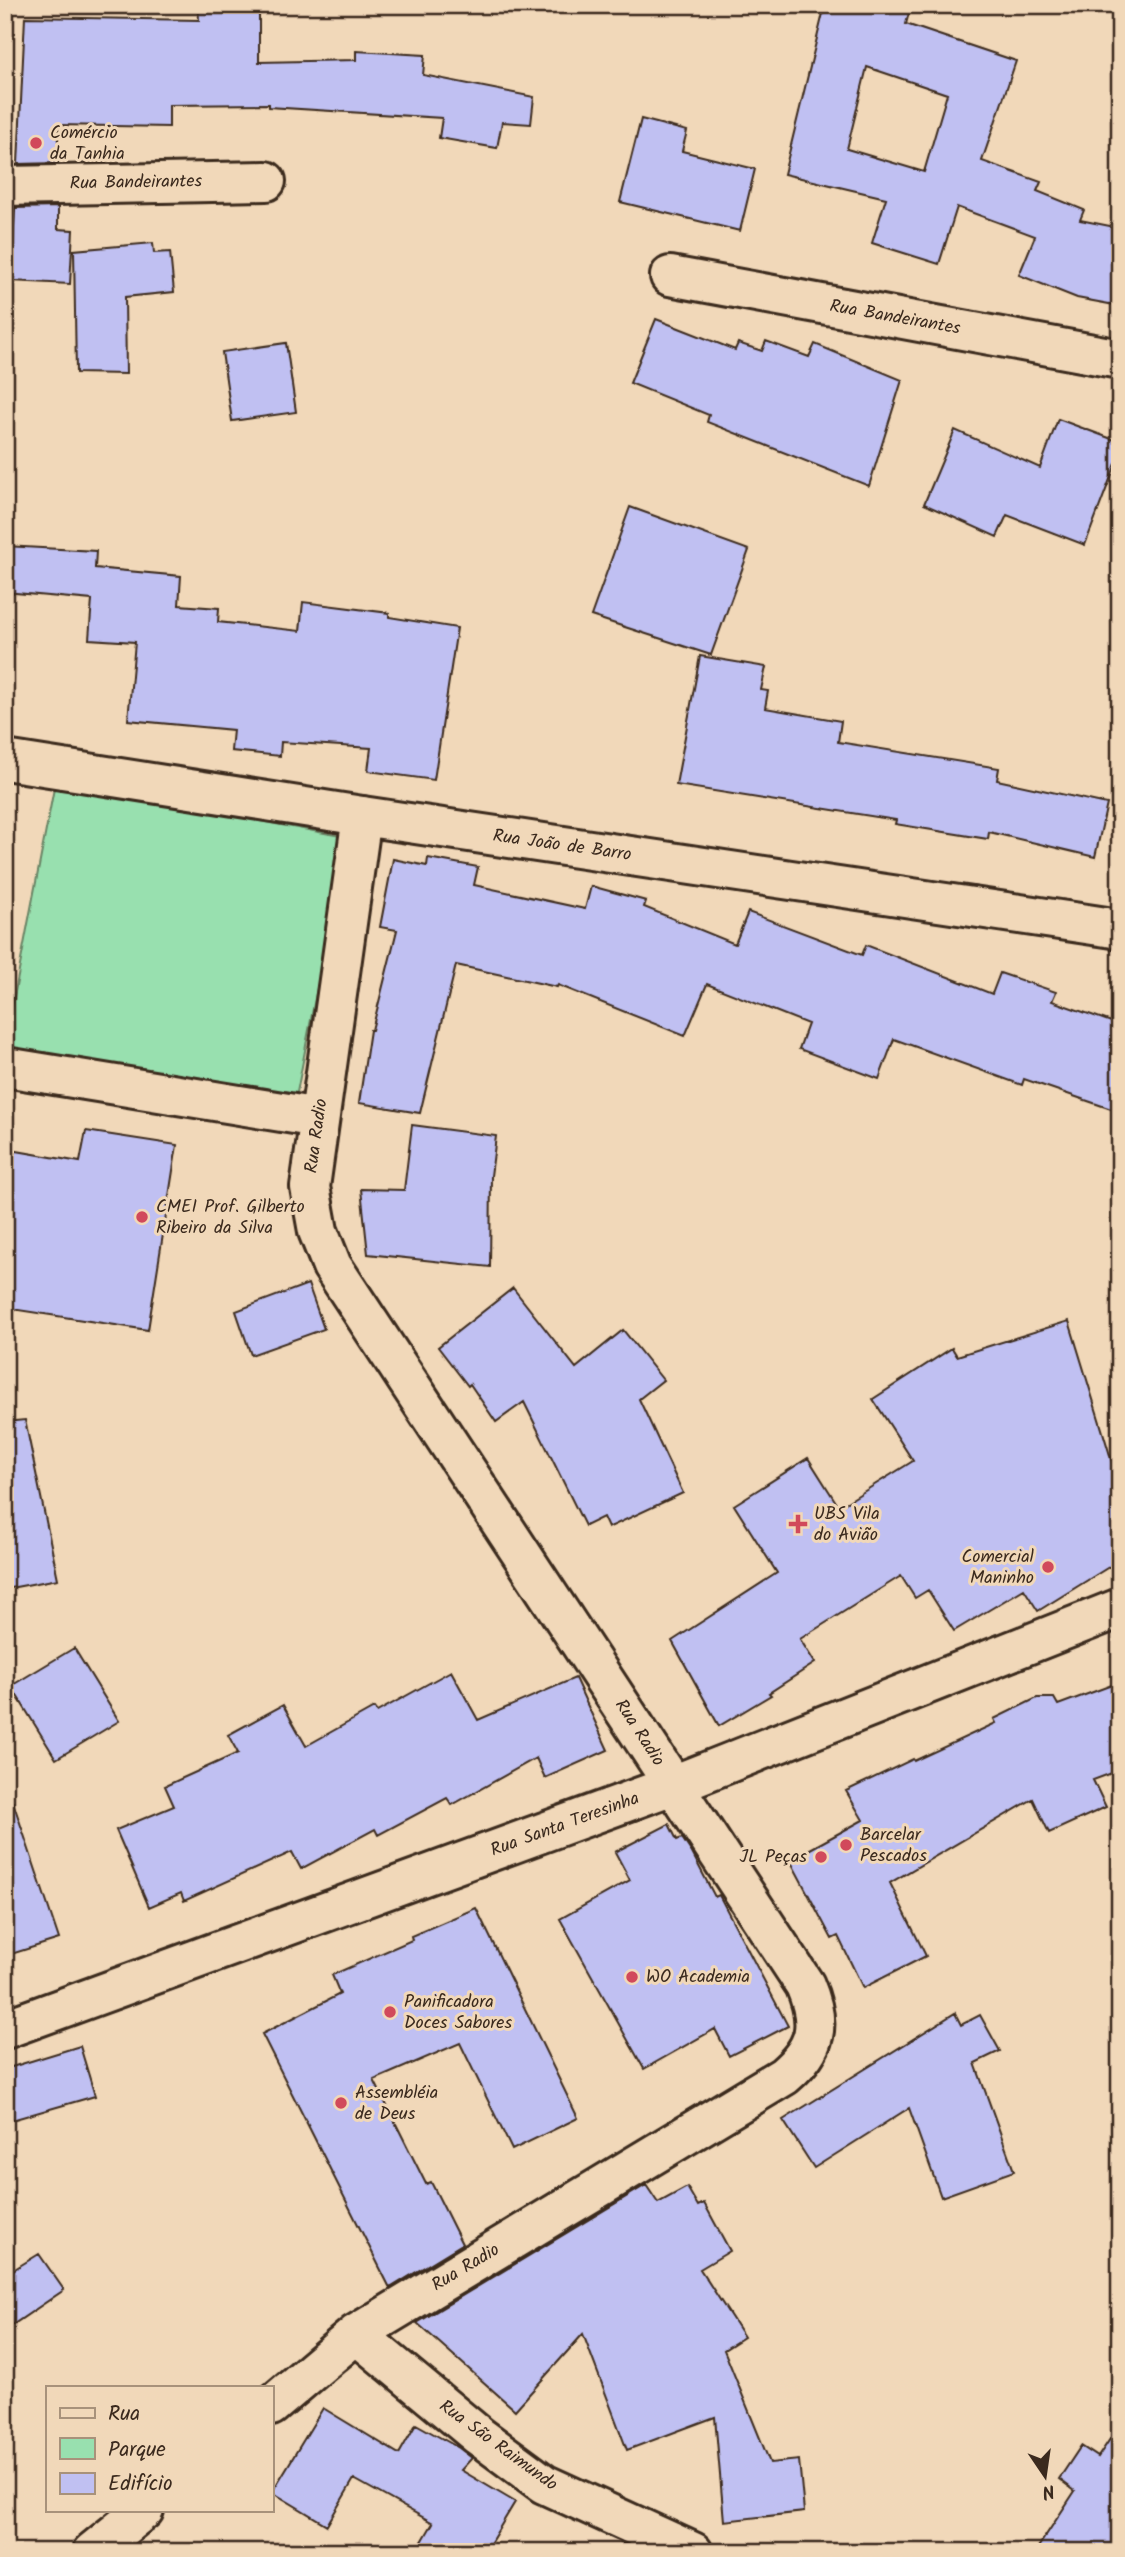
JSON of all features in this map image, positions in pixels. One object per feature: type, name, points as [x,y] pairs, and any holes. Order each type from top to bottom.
[{"type":"street","name":"Rua Bandeirantes","points":[[5,186],[266,181]]},
{"type":"street","name":"Rua Bandeirantes","points":[[670,276],[1120,359]]},
{"type":"street","name":"Rua João de Barro","points":[[5,760],[1120,929]]},
{"type":"street","name":"Rua Radio","points":[[273,2404],[356,2334],[784,2076],[808,2050],[815,2031],[816,2015],[805,1985],[332,1266],[318,1231],[310,1187],[362,816]]},
{"type":"street","points":[[5,1067],[319,1118]]},
{"type":"street","name":"Rua Santa Teresinha","points":[[5,2029],[673,1785],[1120,1608]]},
{"type":"street","name":"Rua São Raimundo","points":[[356,2334],[479,2436],[544,2484],[693,2552]]},
{"type":"street","points":[[92,2552],[142,2512]]},
{"type":"green space","points":[[55,783],[346,837],[294,1108],[5,1055]]},
{"type":"building","points":[[198,5],[259,5],[259,62],[356,60],[356,51],[425,55],[423,75],[534,97],[531,124],[502,122],[497,148],[439,138],[442,118],[269,107],[269,104],[169,105],[169,127],[58,125],[58,163],[18,164],[25,17],[199,20]]},
{"type":"building","points":[[825,5],[911,5],[906,24],[1016,61],[982,161],[1041,182],[1037,191],[1084,210],[1080,220],[1120,228],[1120,306],[1077,298],[1019,275],[1035,236],[957,207],[939,264],[872,243],[886,198],[784,174]],"holes":[[[867,67],[947,94],[924,172],[847,149]]]},
{"type":"building","points":[[641,119],[687,131],[682,151],[755,169],[740,231],[620,202]]},
{"type":"building","points":[[58,207],[58,229],[73,230],[70,284],[11,281],[15,208]]},
{"type":"building","points":[[153,243],[154,253],[170,252],[174,292],[125,297],[126,374],[76,373],[74,250]]},
{"type":"building","points":[[656,319],[735,350],[738,343],[762,351],[766,341],[809,357],[815,344],[902,380],[869,486],[707,422],[709,415],[630,383]]},
{"type":"building","points":[[286,343],[296,412],[232,421],[222,352]]},
{"type":"building","points":[[1058,419],[1120,442],[1120,453],[1085,545],[1007,515],[997,537],[924,504],[955,430],[1040,468]]},
{"type":"building","points":[[630,507],[749,550],[711,655],[591,616]]},
{"type":"building","points":[[5,546],[96,551],[95,568],[181,576],[179,605],[219,608],[218,622],[300,631],[303,602],[389,613],[389,617],[457,628],[434,780],[368,771],[371,748],[281,742],[280,756],[231,751],[233,730],[128,720],[135,642],[89,639],[92,600],[5,592]]},
{"type":"building","points":[[700,656],[766,667],[761,690],[768,691],[765,708],[841,721],[838,742],[999,768],[997,780],[1107,804],[1095,857],[989,832],[988,839],[895,824],[896,820],[676,785]]},
{"type":"building","points":[[428,858],[478,867],[474,885],[585,909],[591,886],[646,901],[644,907],[735,944],[748,912],[862,955],[866,945],[992,994],[1000,973],[1056,992],[1052,1001],[1120,1025],[1120,1112],[1024,1079],[1022,1085],[894,1039],[879,1079],[799,1049],[808,1024],[707,984],[685,1036],[558,985],[557,987],[456,965],[420,1113],[359,1103],[370,1030],[397,930],[380,927],[393,859],[427,866]]},
{"type":"building","points":[[412,1125],[496,1136],[491,1176],[490,1267],[368,1254],[361,1189],[404,1190]]},
{"type":"building","points":[[86,1131],[177,1145],[148,1330],[5,1308],[5,1149],[80,1162]]},
{"type":"building","points":[[308,1284],[324,1329],[251,1355],[236,1311]]},
{"type":"building","points":[[513,1288],[576,1368],[623,1330],[663,1380],[639,1399],[683,1493],[608,1528],[603,1517],[585,1526],[524,1402],[496,1422],[470,1384],[468,1386],[438,1347]]},
{"type":"building","points":[[1069,1321],[1120,1488],[1120,1560],[1038,1611],[1024,1589],[954,1631],[928,1590],[915,1598],[901,1576],[800,1639],[815,1663],[769,1693],[771,1695],[719,1726],[672,1641],[777,1573],[734,1505],[808,1458],[839,1507],[913,1461],[873,1399],[952,1348],[957,1356]]},
{"type":"building","points":[[25,1420],[58,1579],[5,1589],[5,1422]]},
{"type":"building","points":[[74,1648],[119,1721],[56,1759],[11,1686]]},
{"type":"building","points":[[451,1671],[478,1720],[575,1678],[608,1750],[545,1778],[536,1758],[452,1805],[447,1798],[378,1835],[375,1829],[301,1869],[292,1852],[184,1901],[181,1893],[149,1907],[116,1830],[174,1806],[165,1786],[238,1753],[228,1735],[283,1705],[306,1746],[374,1708],[377,1712]]},
{"type":"building","points":[[1120,1682],[1120,1770],[1093,1780],[1106,1807],[1049,1833],[1033,1799],[890,1883],[926,1956],[863,1988],[838,1936],[832,1939],[790,1860],[863,1820],[846,1791],[996,1723],[994,1719],[1037,1698],[1054,1698],[1058,1705]]},
{"type":"building","points":[[13,1802],[59,1939],[5,1956],[5,1803]]},
{"type":"building","points":[[669,1824],[677,1840],[682,1838],[692,1853],[715,1897],[719,1895],[788,2026],[729,2056],[715,2029],[644,2069],[560,1919],[630,1880],[615,1852]]},
{"type":"building","points":[[476,1908],[578,2118],[512,2150],[460,2043],[374,2080],[426,2184],[431,2182],[462,2244],[390,2288],[262,2034],[340,1994],[332,1975]]},
{"type":"building","points":[[955,2013],[961,2025],[980,2015],[1000,2051],[975,2063],[1014,2171],[941,2197],[909,2108],[814,2168],[783,2120]]},
{"type":"building","points":[[80,2046],[95,2096],[5,2122],[5,2069]]},
{"type":"building","points":[[646,2185],[658,2203],[687,2187],[698,2206],[704,2203],[730,2251],[700,2269],[744,2337],[724,2350],[770,2463],[799,2460],[804,2512],[724,2521],[715,2417],[627,2450],[583,2334],[515,2410],[417,2323]]},
{"type":"building","points":[[39,2254],[64,2290],[5,2330],[5,2275]]},
{"type":"building","points":[[323,2408],[399,2454],[416,2424],[472,2458],[461,2470],[515,2502],[485,2552],[416,2552],[433,2523],[354,2479],[327,2525],[273,2490]]},
{"type":"building","points":[[1120,2424],[1120,2552],[1035,2552],[1075,2491],[1059,2479],[1081,2446],[1098,2457]]},
{"type":"place","name":"Comércio da Tanhia","points":[[36,143]]},
{"type":"place","name":"CMEI Prof. Gilberto Ribeiro da Silva","points":[[142,1217]]},
{"type":"place","name":"UBS Vila do Avião","points":[[798,1524]]},
{"type":"place","name":"Comercial Maninho","points":[[1048,1567]]},
{"type":"place","name":"Barcelar Pescados","points":[[846,1845]]},
{"type":"place","name":"JL Peças","points":[[821,1857]]},
{"type":"place","name":"WO Academia","points":[[632,1977]]},
{"type":"place","name":"Panificadora Doces Sabores","points":[[390,2012]]},
{"type":"place","name":"Assembléia de Deus","points":[[341,2103]]}]
